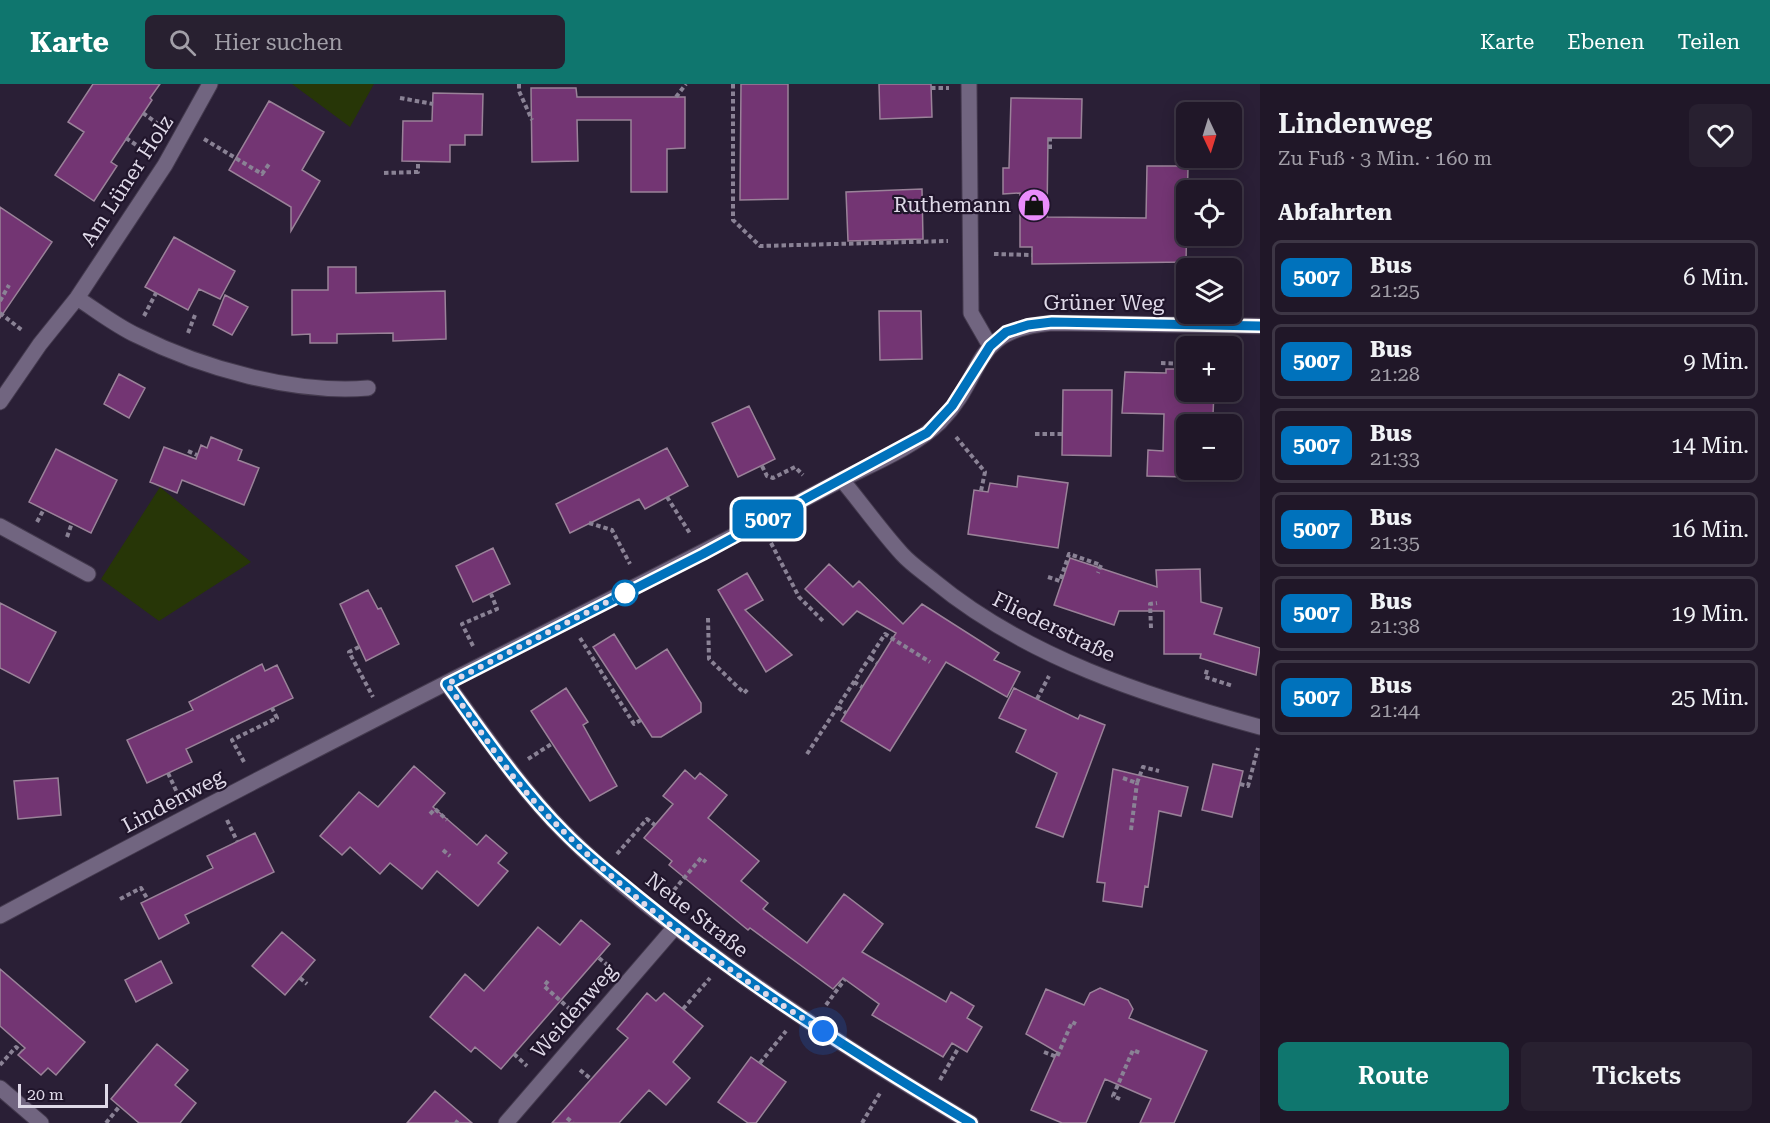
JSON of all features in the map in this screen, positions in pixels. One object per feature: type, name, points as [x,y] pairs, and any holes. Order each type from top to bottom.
[{"type":"street","name":"Am Lüner Holz","points":[[0,402],[40,344],[77,298],[187,128],[210,84]]},
{"type":"street","points":[[969,84],[971,313],[990,346]]},
{"type":"street","points":[[77,298],[134,334],[213,367],[291,383],[368,388]]},
{"type":"street","name":"Grüner Weg","points":[[990,346],[1006,332],[1028,325],[1052,322],[1260,326]]},
{"type":"street","name":"Lindenweg","points":[[0,916],[255,782],[703,554],[906,446],[942,420],[990,346]]},
{"type":"street","name":"Fliederstraße","points":[[842,480],[903,556],[952,596],[998,627],[1059,657],[1152,696],[1260,727]]},
{"type":"street","points":[[0,526],[88,574]]},
{"type":"street","name":"Neue Straße","points":[[447,684],[524,789],[566,835],[605,869],[675,927],[806,1020],[971,1123]]},
{"type":"street","name":"Weidenweg","points":[[506,1123],[675,927]]},
{"type":"street","points":[[2,1094],[41,1123]]},
{"type":"path","points":[[519,84],[519,91],[532,120]]},
{"type":"path","points":[[676,97],[686,84]]},
{"type":"path","points":[[733,84],[733,219],[760,246],[886,241],[970,247],[1032,255]]},
{"type":"path","points":[[400,98],[433,104]]},
{"type":"path","points":[[187,128],[262,174],[269,165]]},
{"type":"path","points":[[1050,138],[1050,149]]},
{"type":"path","points":[[733,160],[740,160]]},
{"type":"path","points":[[384,173],[418,172],[418,161]]},
{"type":"path","points":[[0,301],[9,285]]},
{"type":"path","points":[[1161,363],[1176,364]]},
{"type":"path","points":[[942,420],[985,472],[981,491]]},
{"type":"path","points":[[1035,434],[1062,434]]},
{"type":"path","points":[[188,451],[197,455]]},
{"type":"path","points":[[762,466],[767,476],[772,478],[795,467],[820,491]]},
{"type":"path","points":[[667,497],[703,554]]},
{"type":"path","points":[[590,523],[612,530],[640,585]]},
{"type":"path","points":[[760,523],[799,597],[823,621]]},
{"type":"path","points":[[1048,577],[1060,581],[1069,554],[1101,565],[1098,573]]},
{"type":"path","points":[[483,666],[462,624],[497,609],[491,594]]},
{"type":"path","points":[[1151,628],[1150,604],[1157,603]]},
{"type":"path","points":[[708,618],[709,659],[744,693],[749,688]]},
{"type":"path","points":[[569,622],[634,724],[641,720]]},
{"type":"path","points":[[807,754],[885,634],[930,662]]},
{"type":"path","points":[[359,647],[349,652],[384,716]]},
{"type":"path","points":[[870,658],[877,663]]},
{"type":"path","points":[[1207,670],[1205,677],[1233,686]]},
{"type":"path","points":[[728,677],[733,672]]},
{"type":"path","points":[[854,682],[862,687]]},
{"type":"path","points":[[838,707],[846,712]]},
{"type":"path","points":[[255,782],[232,740],[277,718],[272,708]]},
{"type":"path","points":[[1240,784],[1248,786],[1260,742]]},
{"type":"path","points":[[1131,830],[1137,783],[1143,767],[1159,771]]},
{"type":"path","points":[[1123,778],[1137,783]]},
{"type":"path","points":[[430,814],[435,809],[447,820]]},
{"type":"path","points":[[605,869],[647,819],[655,825]]},
{"type":"path","points":[[442,850],[450,856]]},
{"type":"path","points":[[656,911],[701,858],[706,862]]},
{"type":"path","points":[[120,899],[141,888],[148,900]]},
{"type":"path","points":[[683,1009],[723,962]]},
{"type":"path","points":[[300,978],[307,984]]},
{"type":"path","points":[[760,1063],[845,979]]},
{"type":"path","points":[[548,981],[544,986],[590,1025]]},
{"type":"path","points":[[1044,1052],[1057,1058],[1072,1022],[1076,1024]]},
{"type":"path","points":[[0,1065],[16,1047],[21,1052]]},
{"type":"path","points":[[929,1098],[959,1047]]},
{"type":"path","points":[[1120,1099],[1113,1096],[1133,1050],[1140,1053]]},
{"type":"path","points":[[862,1123],[891,1074]]},
{"type":"path","points":[[106,1123],[119,1107]]},
{"type":"path","points":[[567,1118],[573,1123]]},
{"type":"green space","points":[[292,84],[374,84],[350,127]]},
{"type":"green space","points":[[160,487],[251,562],[159,621],[101,579]]},
{"type":"building","points":[[93,84],[160,84],[111,162],[117,166],[94,201],[55,175],[84,132],[68,122]]},
{"type":"building","points":[[741,84],[788,84],[788,199],[740,200]]},
{"type":"building","points":[[879,84],[931,84],[932,117],[880,119]]},
{"type":"building","points":[[531,88],[576,88],[577,97],[685,97],[685,148],[667,149],[667,192],[631,192],[631,120],[577,120],[578,161],[532,162]]},
{"type":"building","points":[[433,93],[483,94],[482,135],[465,135],[465,145],[450,145],[450,162],[402,161],[403,121],[432,121]]},
{"type":"building","points":[[1011,98],[1082,99],[1081,138],[1048,138],[1047,217],[1146,218],[1147,166],[1188,168],[1188,180],[1176,180],[1176,246],[1186,246],[1186,258],[1176,258],[1176,262],[1032,264],[1032,247],[1020,247],[1020,193],[1003,194],[1003,168],[1009,168]]},
{"type":"building","points":[[269,101],[324,132],[302,170],[320,181],[291,231],[291,207],[229,170]]},
{"type":"building","points":[[922,189],[923,239],[848,241],[846,192]]},
{"type":"building","points":[[0,207],[52,242],[0,318]]},
{"type":"building","points":[[174,237],[235,271],[220,299],[199,289],[188,310],[145,287]]},
{"type":"building","points":[[328,267],[356,267],[356,293],[445,291],[446,339],[393,341],[393,333],[337,334],[337,343],[310,343],[310,334],[292,335],[292,290],[328,290]]},
{"type":"building","points":[[225,295],[248,307],[232,335],[213,325]]},
{"type":"building","points":[[879,311],[921,311],[922,359],[880,360]]},
{"type":"building","points":[[1166,369],[1176,369],[1176,402],[1214,402],[1213,414],[1176,414],[1176,477],[1147,476],[1148,450],[1163,451],[1164,414],[1122,413],[1125,372],[1166,373]]},
{"type":"building","points":[[119,374],[145,388],[129,418],[104,404]]},
{"type":"building","points":[[1063,390],[1112,390],[1111,456],[1062,455]]},
{"type":"building","points":[[749,406],[775,459],[738,477],[712,423]]},
{"type":"building","points":[[211,437],[242,450],[238,460],[259,468],[244,505],[182,480],[177,493],[150,482],[164,447],[196,459],[201,445],[207,448]]},
{"type":"building","points":[[667,448],[688,486],[645,509],[639,499],[570,533],[556,504]]},
{"type":"building","points":[[56,449],[117,480],[91,533],[29,502]]},
{"type":"building","points":[[1018,476],[1068,483],[1058,548],[968,534],[974,490],[988,492],[990,483],[1017,487]]},
{"type":"building","points":[[493,548],[510,584],[473,602],[456,566]]},
{"type":"building","points":[[1070,558],[1157,587],[1156,570],[1200,569],[1201,602],[1222,608],[1214,634],[1260,648],[1256,675],[1200,658],[1201,654],[1164,654],[1164,611],[1119,611],[1114,625],[1054,605]]},
{"type":"building","points":[[829,564],[853,587],[859,581],[903,624],[922,604],[999,653],[994,660],[1020,672],[1007,697],[946,662],[890,751],[841,721],[896,633],[857,611],[843,625],[805,589]]},
{"type":"building","points":[[747,573],[763,600],[745,610],[792,655],[766,672],[718,590]]},
{"type":"building","points":[[368,590],[378,609],[381,608],[399,644],[366,661],[340,604]]},
{"type":"building","points":[[0,603],[56,632],[29,683],[0,668]]},
{"type":"building","points":[[614,634],[636,669],[667,649],[701,703],[701,712],[661,737],[652,737],[593,647]]},
{"type":"building","points":[[262,664],[265,671],[277,665],[293,698],[186,749],[192,762],[147,783],[127,740],[193,710],[189,702]]},
{"type":"building","points":[[566,688],[588,722],[583,725],[617,786],[590,801],[531,711]]},
{"type":"building","points":[[1014,688],[1078,719],[1080,715],[1105,725],[1063,837],[1036,827],[1057,773],[1016,752],[1026,730],[999,718]]},
{"type":"building","points":[[1213,764],[1243,771],[1232,817],[1202,810]]},
{"type":"building","points":[[414,766],[445,793],[433,807],[477,845],[486,835],[507,853],[498,863],[508,871],[478,906],[437,871],[422,889],[390,863],[380,874],[350,847],[342,855],[320,836],[359,792],[378,807]]},
{"type":"building","points":[[1113,769],[1188,787],[1181,816],[1159,811],[1148,887],[1145,886],[1142,907],[1103,901],[1105,883],[1097,882]]},
{"type":"building","points":[[685,770],[695,779],[700,773],[727,795],[708,818],[759,861],[741,881],[768,903],[763,909],[807,943],[844,894],[883,924],[862,952],[946,1002],[951,992],[974,1006],[967,1018],[982,1027],[967,1052],[952,1043],[943,1057],[872,1015],[879,1004],[843,978],[833,989],[750,928],[748,930],[669,865],[672,861],[644,838],[673,804],[663,796]]},
{"type":"building","points":[[58,778],[61,815],[18,819],[14,781]]},
{"type":"building","points":[[255,833],[274,872],[185,915],[189,923],[159,939],[141,903],[213,868],[207,856]]},
{"type":"building","points":[[581,920],[610,944],[501,1069],[475,1047],[471,1052],[430,1017],[465,974],[484,991],[538,927],[560,945]]},
{"type":"building","points":[[282,932],[315,960],[285,995],[252,966]]},
{"type":"building","points":[[161,961],[172,983],[136,1002],[125,980]]},
{"type":"building","points":[[0,969],[85,1042],[56,1075],[48,1068],[41,1075],[18,1055],[25,1048],[0,1026]]},
{"type":"building","points":[[1100,988],[1128,1000],[1133,1009],[1129,1018],[1207,1051],[1174,1123],[1140,1123],[1151,1099],[1105,1079],[1086,1123],[1062,1123],[1031,1110],[1057,1052],[1026,1034],[1046,989],[1084,1005],[1090,993]]},
{"type":"building","points":[[647,993],[656,1001],[664,993],[703,1026],[673,1062],[690,1078],[666,1105],[649,1090],[619,1123],[552,1123],[628,1038],[617,1029]]},
{"type":"building","points":[[157,1044],[188,1070],[175,1085],[196,1103],[180,1123],[139,1123],[111,1099]]},
{"type":"building","points":[[751,1057],[786,1082],[756,1123],[748,1123],[718,1102]]},
{"type":"building","points":[[435,1091],[472,1123],[407,1123]]},
{"type":"bus line","name":"5007","points":[[971,1123],[812,1024],[736,972],[675,927],[605,869],[566,835],[524,789],[447,684],[703,554],[927,433],[942,420],[990,346],[1006,332],[1028,325],[1052,322],[1260,326]]},
{"type":"place","name":"Ruthemann","points":[[1034,205]]},
{"type":"route","points":[[625,593],[447,684],[524,789],[566,835],[675,927],[823,1031]]}]
